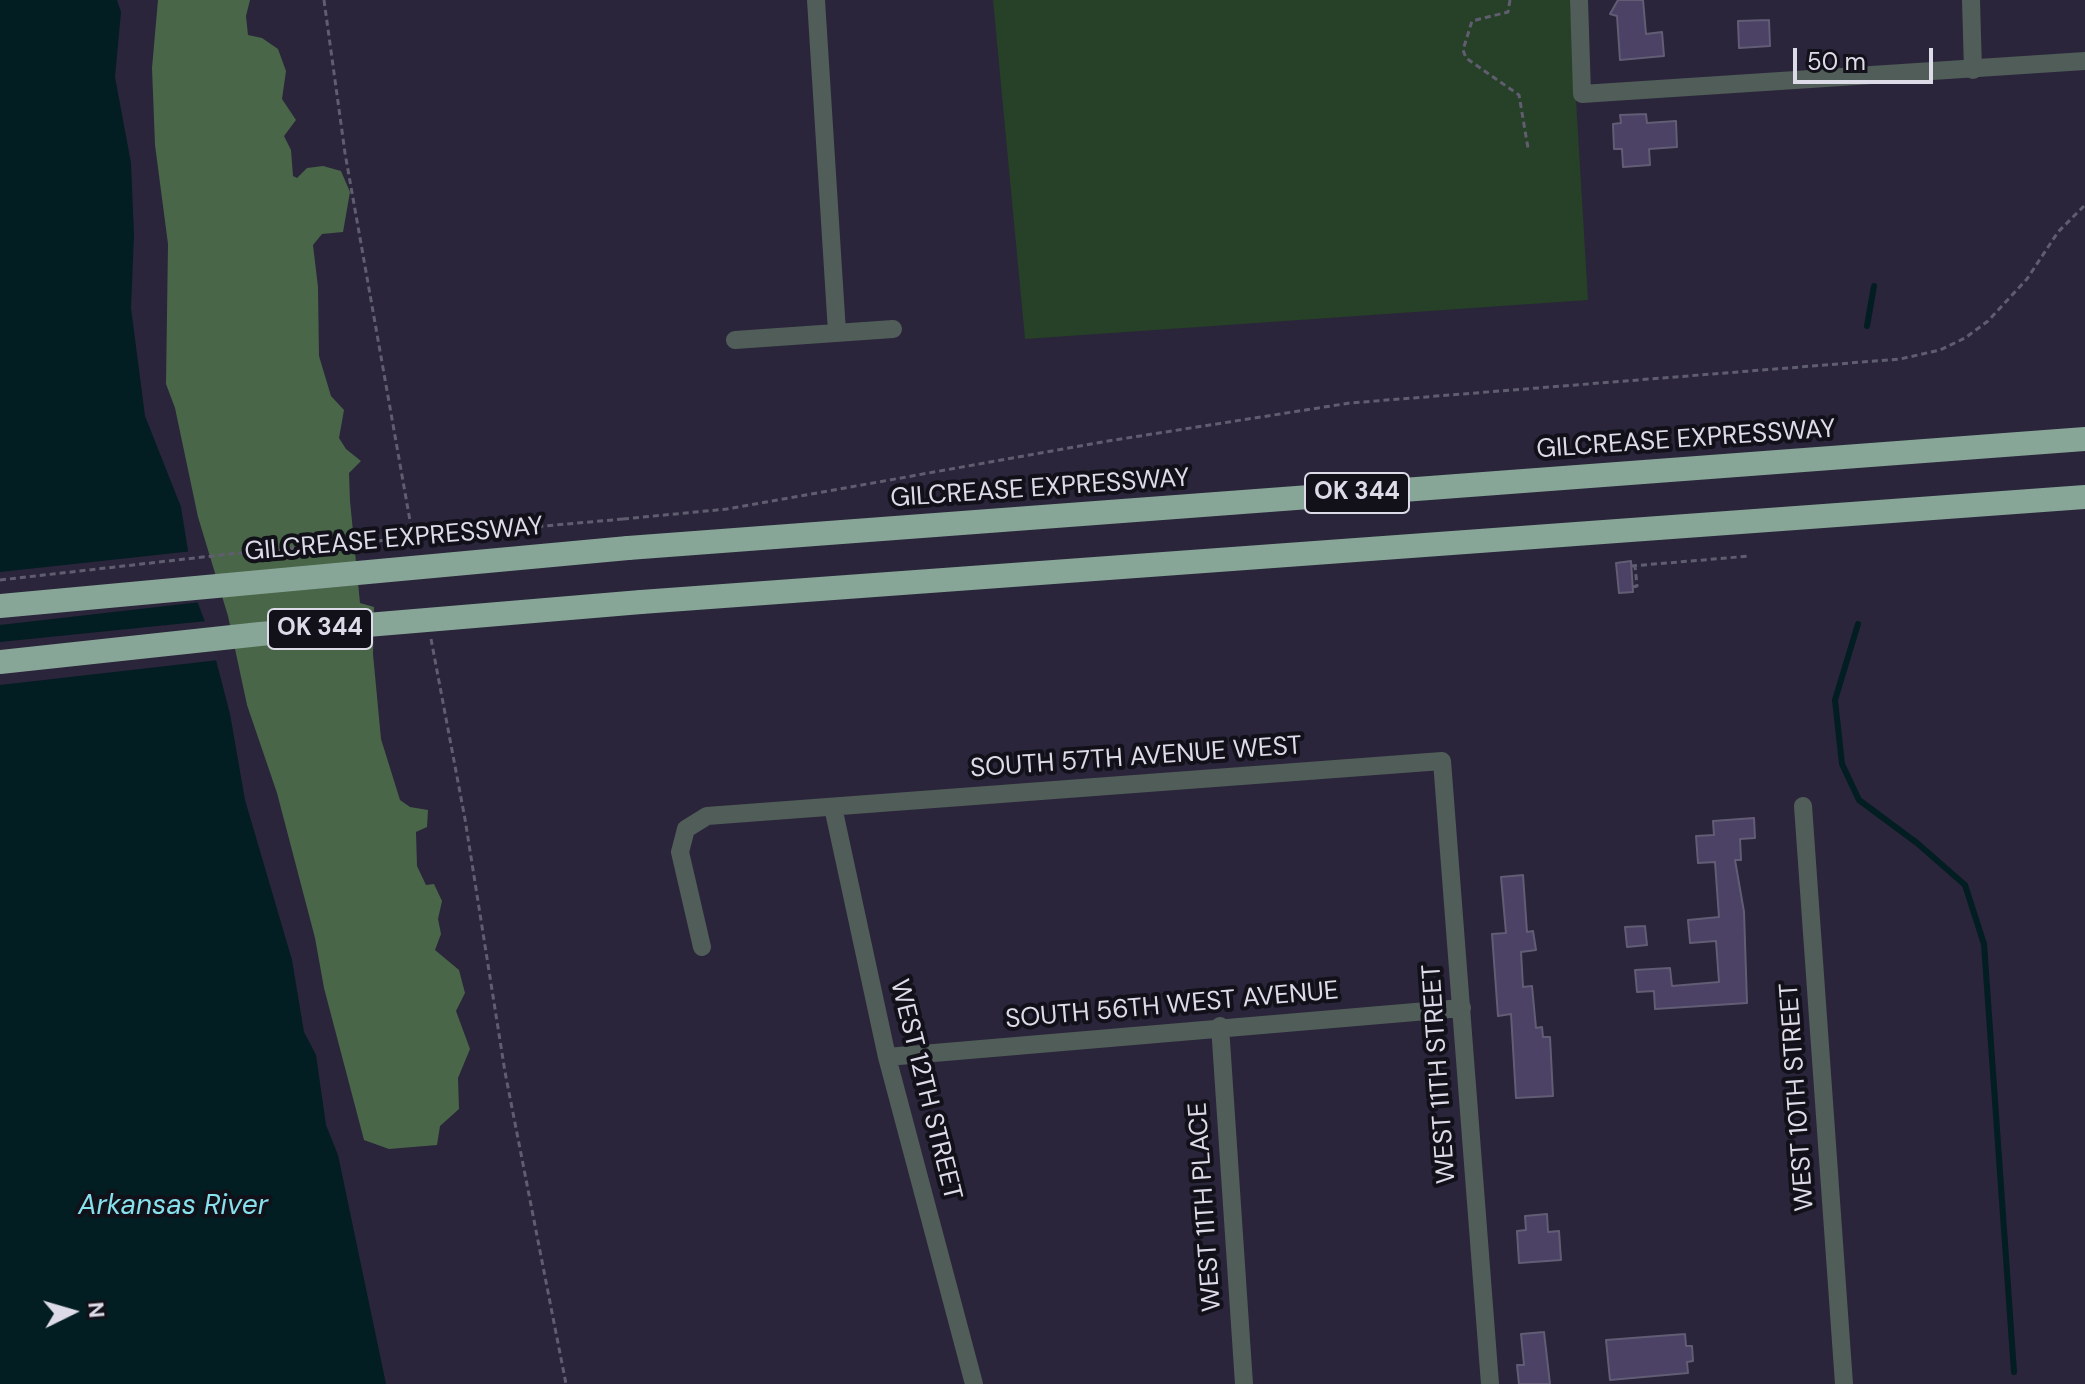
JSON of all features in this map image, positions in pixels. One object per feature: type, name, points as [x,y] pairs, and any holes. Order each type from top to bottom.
[{"type":"highway","name":"GILCREASE EXPRESSWAY","points":[[0,606],[628,548],[2085,439]]},
{"type":"highway","name":"OK 344","points":[[0,662],[245,636],[641,602],[2085,497]]},
{"type":"street","points":[[816,0],[837,332]]},
{"type":"street","points":[[1579,0],[1582,94],[2085,61]]},
{"type":"street","points":[[1971,0],[1973,70]]},
{"type":"street","points":[[735,340],[893,329]]},
{"type":"street","name":"SOUTH 57TH AVENUE WEST","points":[[702,947],[680,852],[686,829],[707,816],[741,811],[833,807],[1442,761]]},
{"type":"street","name":"WEST 11TH STREET","points":[[1442,761],[1490,1384]]},
{"type":"street","name":"WEST 10TH STREET","points":[[1803,806],[1844,1384]]},
{"type":"street","name":"WEST 12TH STREET","points":[[833,807],[887,1057],[974,1384]]},
{"type":"street","name":"SOUTH 56TH WEST AVENUE","points":[[887,1057],[1220,1026],[1462,1008]]},
{"type":"street","name":"WEST 11TH PLACE","points":[[1220,1026],[1244,1384]]},
{"type":"path","points":[[324,0],[345,153],[415,549]]},
{"type":"path","points":[[1510,0],[1508,12],[1472,21],[1463,50],[1466,58],[1519,95],[1528,148]]},
{"type":"path","points":[[0,580],[352,542],[727,509],[1350,403],[1900,359],[1940,350],[1965,338],[1988,321],[2027,279],[2058,232],[2085,205]]},
{"type":"path","points":[[1633,587],[1637,586],[1633,566],[1750,556]]},
{"type":"path","points":[[429,625],[465,819],[505,1072],[566,1384]]},
{"type":"green space","points":[[158,0],[250,0],[246,16],[248,35],[262,38],[278,49],[286,71],[282,99],[296,120],[284,136],[291,150],[293,176],[297,178],[307,168],[323,166],[341,171],[350,192],[343,232],[322,234],[313,245],[318,287],[319,356],[331,396],[344,410],[339,438],[346,449],[361,461],[349,473],[350,501],[360,603],[374,607],[373,654],[381,739],[400,800],[410,807],[428,810],[427,827],[416,832],[417,866],[426,885],[434,884],[442,901],[438,919],[441,934],[435,950],[459,970],[465,993],[456,1011],[470,1049],[458,1078],[459,1109],[440,1126],[437,1145],[389,1149],[364,1140],[277,793],[247,705],[228,616],[198,517],[175,408],[166,384],[168,244],[155,145],[152,68]]},
{"type":"green space","points":[[993,0],[1570,0],[1588,300],[1025,339]]},
{"type":"water","name":"Arkansas River","points":[[0,0],[117,0],[121,12],[115,77],[131,163],[134,235],[131,308],[145,416],[181,507],[195,595],[209,633],[230,714],[245,800],[292,960],[304,1032],[316,1055],[326,1125],[338,1155],[386,1384],[0,1384]]},
{"type":"pier","points":[[193,551],[201,602],[0,625],[0,572]]},
{"type":"pier","points":[[207,621],[219,660],[0,685],[0,642]]},
{"type":"building","points":[[1618,0],[1643,0],[1646,34],[1662,32],[1664,56],[1620,60],[1617,16],[1610,14]]},
{"type":"building","points":[[1769,20],[1770,46],[1739,48],[1738,21]]},
{"type":"building","points":[[1646,114],[1647,123],[1676,121],[1677,147],[1649,149],[1650,165],[1623,167],[1622,149],[1614,149],[1613,124],[1621,123],[1620,115]]},
{"type":"building","points":[[1631,561],[1633,592],[1619,593],[1616,563]]},
{"type":"building","points":[[1754,818],[1755,838],[1740,839],[1741,860],[1735,860],[1744,912],[1747,1003],[1655,1009],[1654,991],[1637,992],[1635,970],[1670,968],[1672,986],[1719,982],[1716,941],[1690,943],[1688,920],[1719,917],[1715,862],[1698,863],[1696,836],[1714,835],[1713,821]]},
{"type":"building","points":[[1523,875],[1527,932],[1533,931],[1536,950],[1521,952],[1523,987],[1532,986],[1536,1028],[1542,1027],[1543,1037],[1550,1037],[1553,1096],[1516,1098],[1511,1014],[1498,1016],[1492,934],[1506,933],[1501,877]]},
{"type":"building","points":[[1645,926],[1647,945],[1627,947],[1625,927]]},
{"type":"building","points":[[1547,1214],[1548,1232],[1559,1231],[1561,1260],[1519,1263],[1517,1231],[1526,1230],[1525,1216]]},
{"type":"building","points":[[1544,1332],[1550,1384],[1519,1384],[1517,1365],[1524,1365],[1521,1334]]},
{"type":"building","points":[[1685,1334],[1686,1346],[1692,1346],[1693,1361],[1687,1362],[1688,1373],[1610,1380],[1606,1340]]},
{"type":"waterway","points":[[1867,326],[1874,286]]},
{"type":"waterway","points":[[1858,624],[1835,700],[1842,764],[1859,800],[1917,843],[1965,885],[1984,944],[2014,1372]]}]
